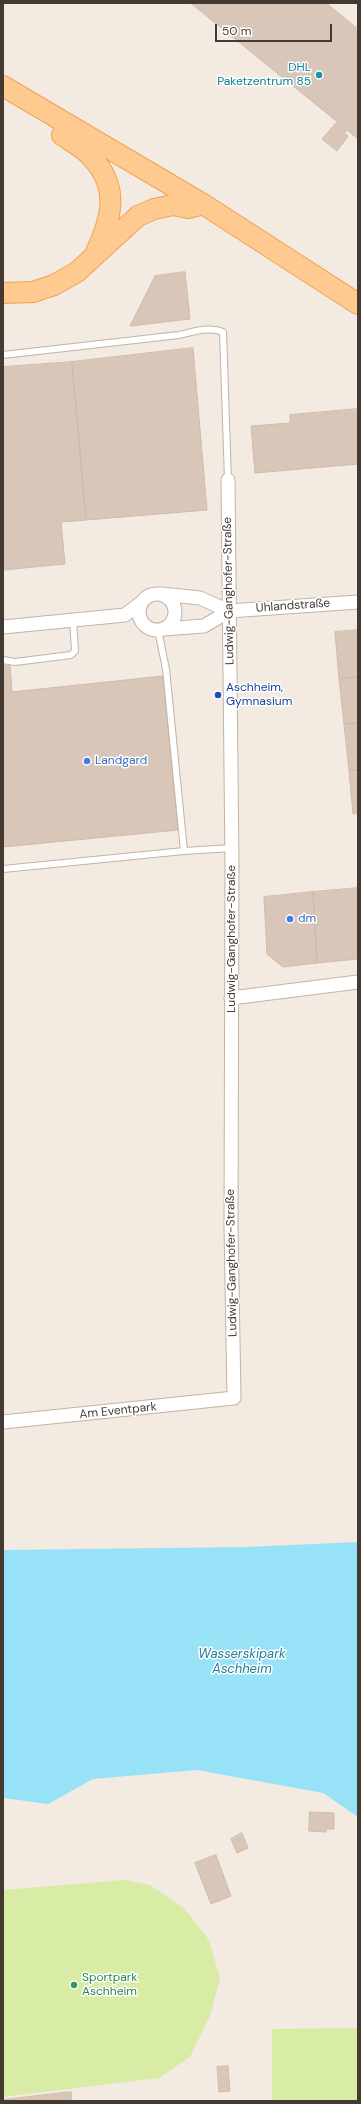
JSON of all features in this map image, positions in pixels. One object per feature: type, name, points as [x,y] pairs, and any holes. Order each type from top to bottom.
[{"type":"main road","points":[[3,86],[203,204],[358,304]]},
{"type":"main road","points":[[22,98],[35,114],[84,150],[98,164],[107,181],[111,197],[110,216],[105,233],[94,258]]},
{"type":"main road","points":[[3,293],[33,292],[54,285],[77,272],[138,216],[154,209],[173,206],[188,208],[203,204]]},
{"type":"street","name":"Ludwig-Ganghofer-Straße","points":[[228,480],[232,848],[231,998],[234,1398]]},
{"type":"street","name":"Uhlandstraße","points":[[3,627],[125,614],[151,595],[162,594],[200,598],[229,611]]},
{"type":"street","points":[[125,614],[156,628],[170,624],[176,612],[170,599],[162,594]]},
{"type":"street","points":[[142,602],[139,615],[156,628]]},
{"type":"street","name":"Uhlandstraße","points":[[156,628],[204,626],[229,611],[358,602]]},
{"type":"street","points":[[231,998],[358,982]]},
{"type":"street","name":"Am Eventpark","points":[[3,1422],[234,1398]]},
{"type":"lane","points":[[3,355],[179,335],[208,329],[215,329],[223,332],[228,480]]},
{"type":"lane","points":[[3,660],[15,662],[72,655],[75,651],[73,620]]},
{"type":"lane","points":[[156,628],[166,669],[184,851]]},
{"type":"lane","points":[[3,869],[184,851],[232,848]]},
{"type":"green space","points":[[124,1880],[150,1885],[184,1908],[209,1940],[220,1978],[210,2016],[190,2057],[159,2078],[3,2097],[3,1890]]},
{"type":"green space","points":[[358,2028],[358,2101],[272,2101],[272,2029]]},
{"type":"water","name":"Wasserskipark Aschheim","points":[[358,1542],[358,1817],[323,1793],[197,1770],[93,1779],[48,1804],[3,1798],[3,1550],[246,1547]]},
{"type":"building","name":"DHL Paketzentrum 85","points":[[191,3],[326,3],[358,29],[358,139],[347,130],[344,133],[348,136],[337,151],[322,139],[337,122]]},
{"type":"building","points":[[185,272],[190,319],[130,326],[155,276]]},
{"type":"building","points":[[193,348],[207,510],[86,520],[72,362]]},
{"type":"building","points":[[72,362],[86,520],[61,522],[65,564],[3,570],[3,367]]},
{"type":"building","points":[[358,409],[358,464],[255,473],[251,426],[290,423],[290,415]]},
{"type":"building","points":[[358,630],[358,677],[339,679],[335,632]]},
{"type":"building","name":"Landgard","points":[[10,665],[12,692],[163,676],[178,830],[3,847],[3,666]]},
{"type":"building","points":[[358,677],[358,723],[344,724],[339,679]]},
{"type":"building","points":[[358,723],[358,770],[349,771],[344,724]]},
{"type":"building","points":[[358,770],[358,813],[353,814],[349,771]]},
{"type":"building","points":[[358,888],[358,959],[317,963],[313,892]]},
{"type":"building","points":[[313,892],[317,963],[283,967],[267,954],[264,897]]},
{"type":"building","points":[[310,1812],[334,1813],[334,1829],[326,1829],[326,1832],[309,1831]]},
{"type":"building","points":[[242,1833],[248,1848],[237,1853],[231,1839]]},
{"type":"building","points":[[216,1855],[231,1896],[211,1904],[195,1863]]},
{"type":"building","points":[[228,2066],[230,2091],[219,2092],[217,2067]]},
{"type":"building","points":[[71,2092],[72,2101],[3,2101],[3,2100]]},
{"type":"place","name":"DHL Paketzentrum 85","points":[[319,75]]},
{"type":"place","name":"Aschheim, Gymnasium","points":[[218,695]]},
{"type":"place","name":"Landgard","points":[[87,761]]},
{"type":"place","name":"dm","points":[[290,919]]},
{"type":"place","name":"Sportpark Aschheim","points":[[74,1985]]}]
